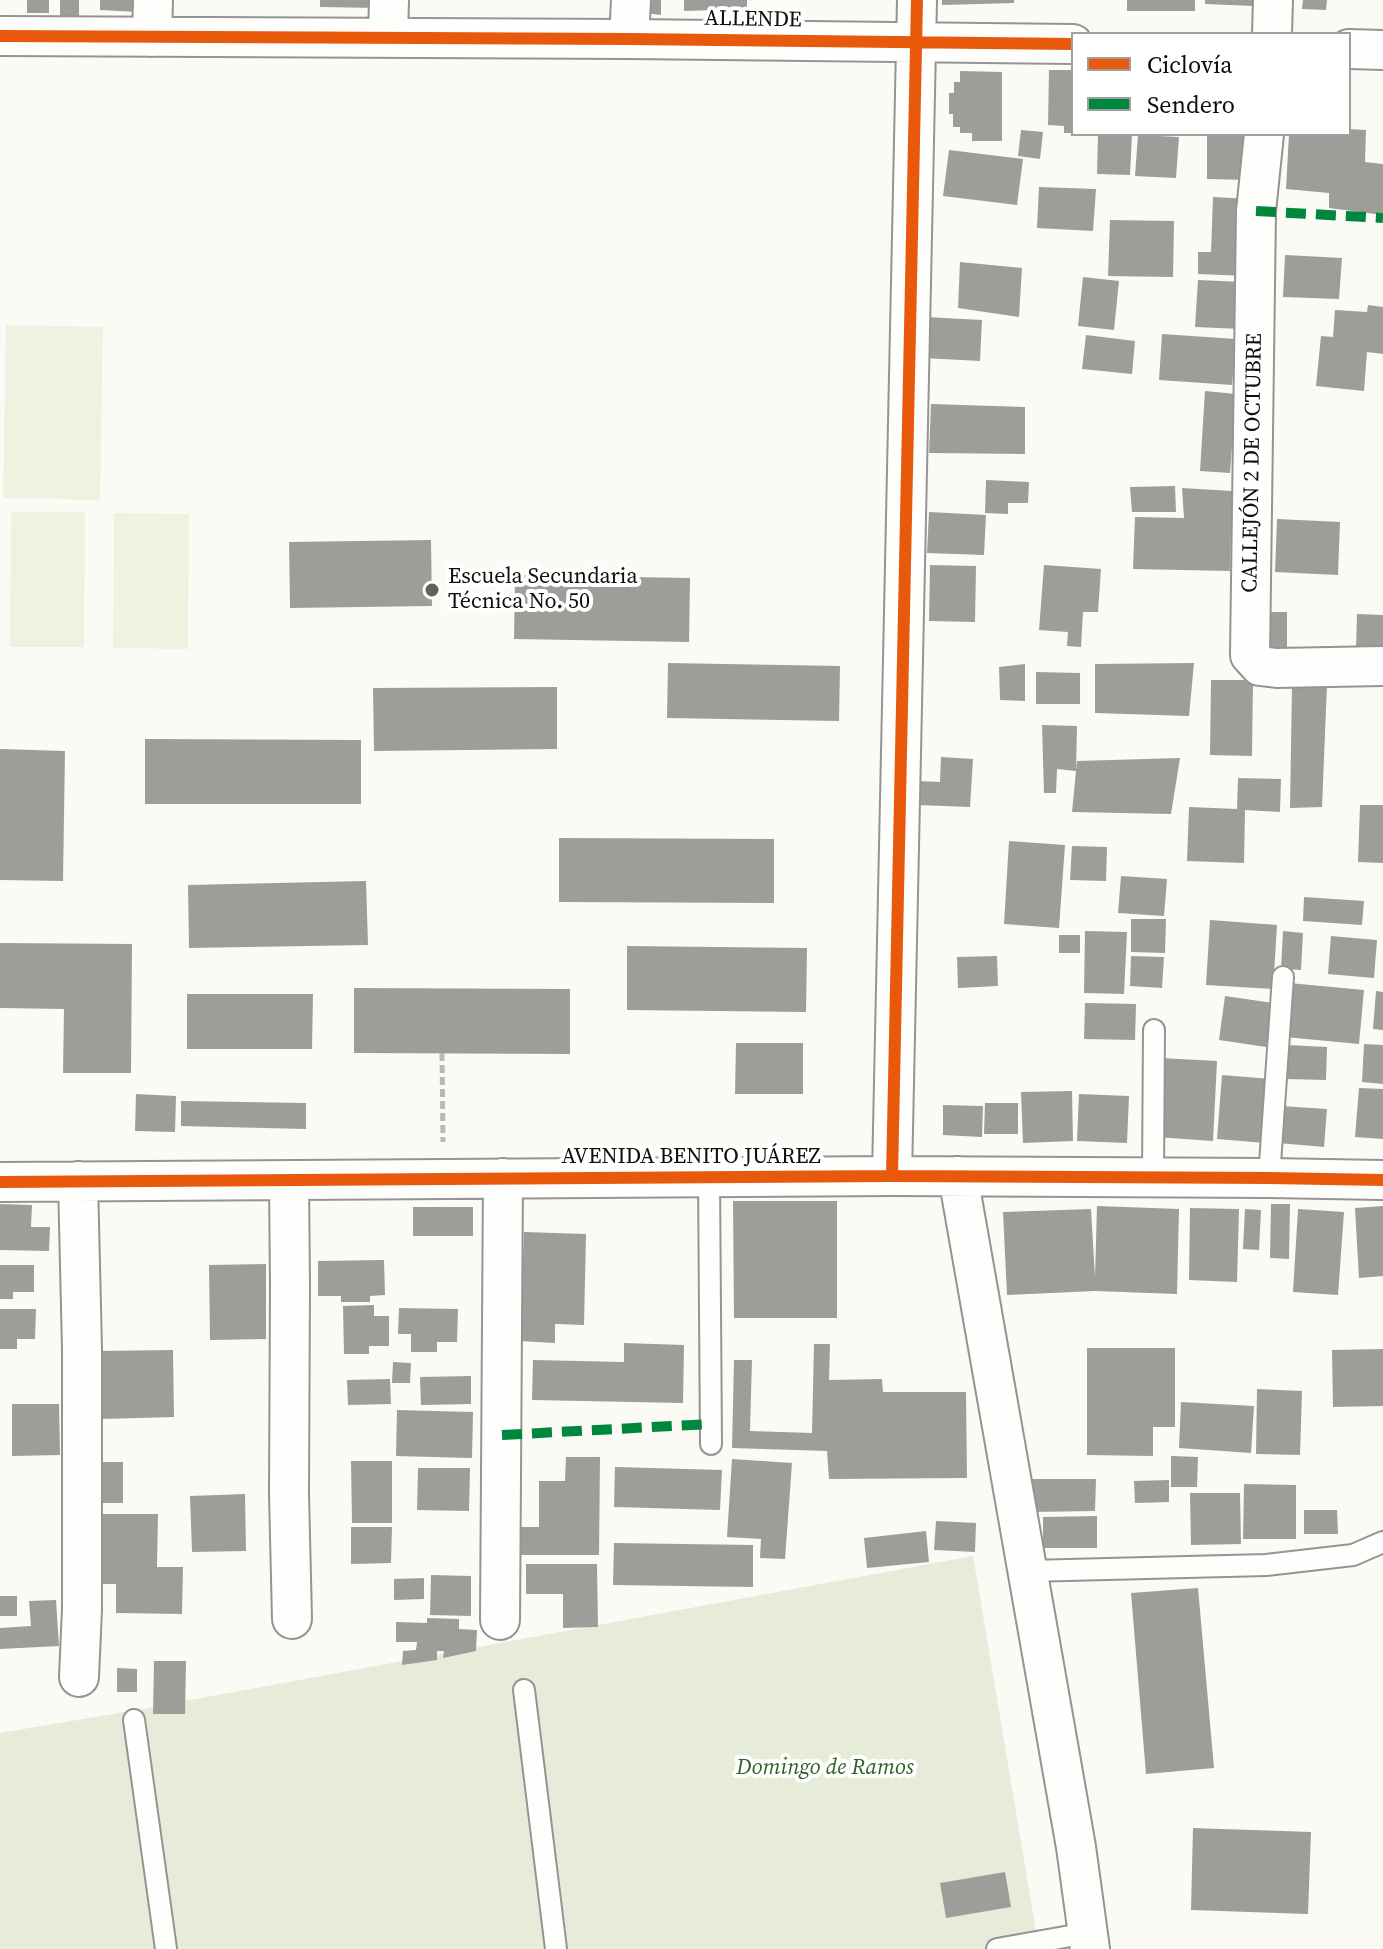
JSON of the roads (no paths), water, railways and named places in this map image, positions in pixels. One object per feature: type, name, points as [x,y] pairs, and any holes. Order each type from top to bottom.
[{"type":"street","points":[[388,38],[389,0]]},
{"type":"street","points":[[629,39],[631,0]]},
{"type":"street","points":[[892,1176],[917,0]]},
{"type":"street","points":[[1272,32],[1273,0]]},
{"type":"street","name":"ALLENDE","points":[[0,36],[152,18],[388,38],[1071,44]]},
{"type":"street","points":[[1351,49],[1383,50]]},
{"type":"street","name":"CALLEJÓN 2 DE OCTUBRE","points":[[1264,136],[1256,211],[1250,655],[1260,666],[1277,668],[1383,666]]},
{"type":"street","name":"AVENIDA BENITO JUÁREZ","points":[[0,1182],[892,1176],[1383,1180]]},
{"type":"street","points":[[958,1176],[1076,1847],[1089,1941]]},
{"type":"street","points":[[500,1620],[503,1178]]},
{"type":"street","points":[[289,1180],[292,1619]]},
{"type":"street","points":[[78,1181],[82,1349],[79,1677]]},
{"type":"lane","points":[[1269,1178],[1283,977]]},
{"type":"lane","points":[[1153,1177],[1154,1030]]},
{"type":"lane","points":[[709,1177],[711,1444]]},
{"type":"lane","points":[[1028,1571],[1266,1565],[1353,1555],[1383,1542]]},
{"type":"lane","points":[[524,1690],[556,1949]]},
{"type":"lane","points":[[134,1720],[166,1949]]},
{"type":"lane","points":[[997,1949],[1089,1941]]},
{"type":"place","name":"Escuela Secundaria Técnica No. 50","points":[[432,590]]},
{"type":"park label","name":"Domingo de Ramos","points":[[825,1768]]}]
